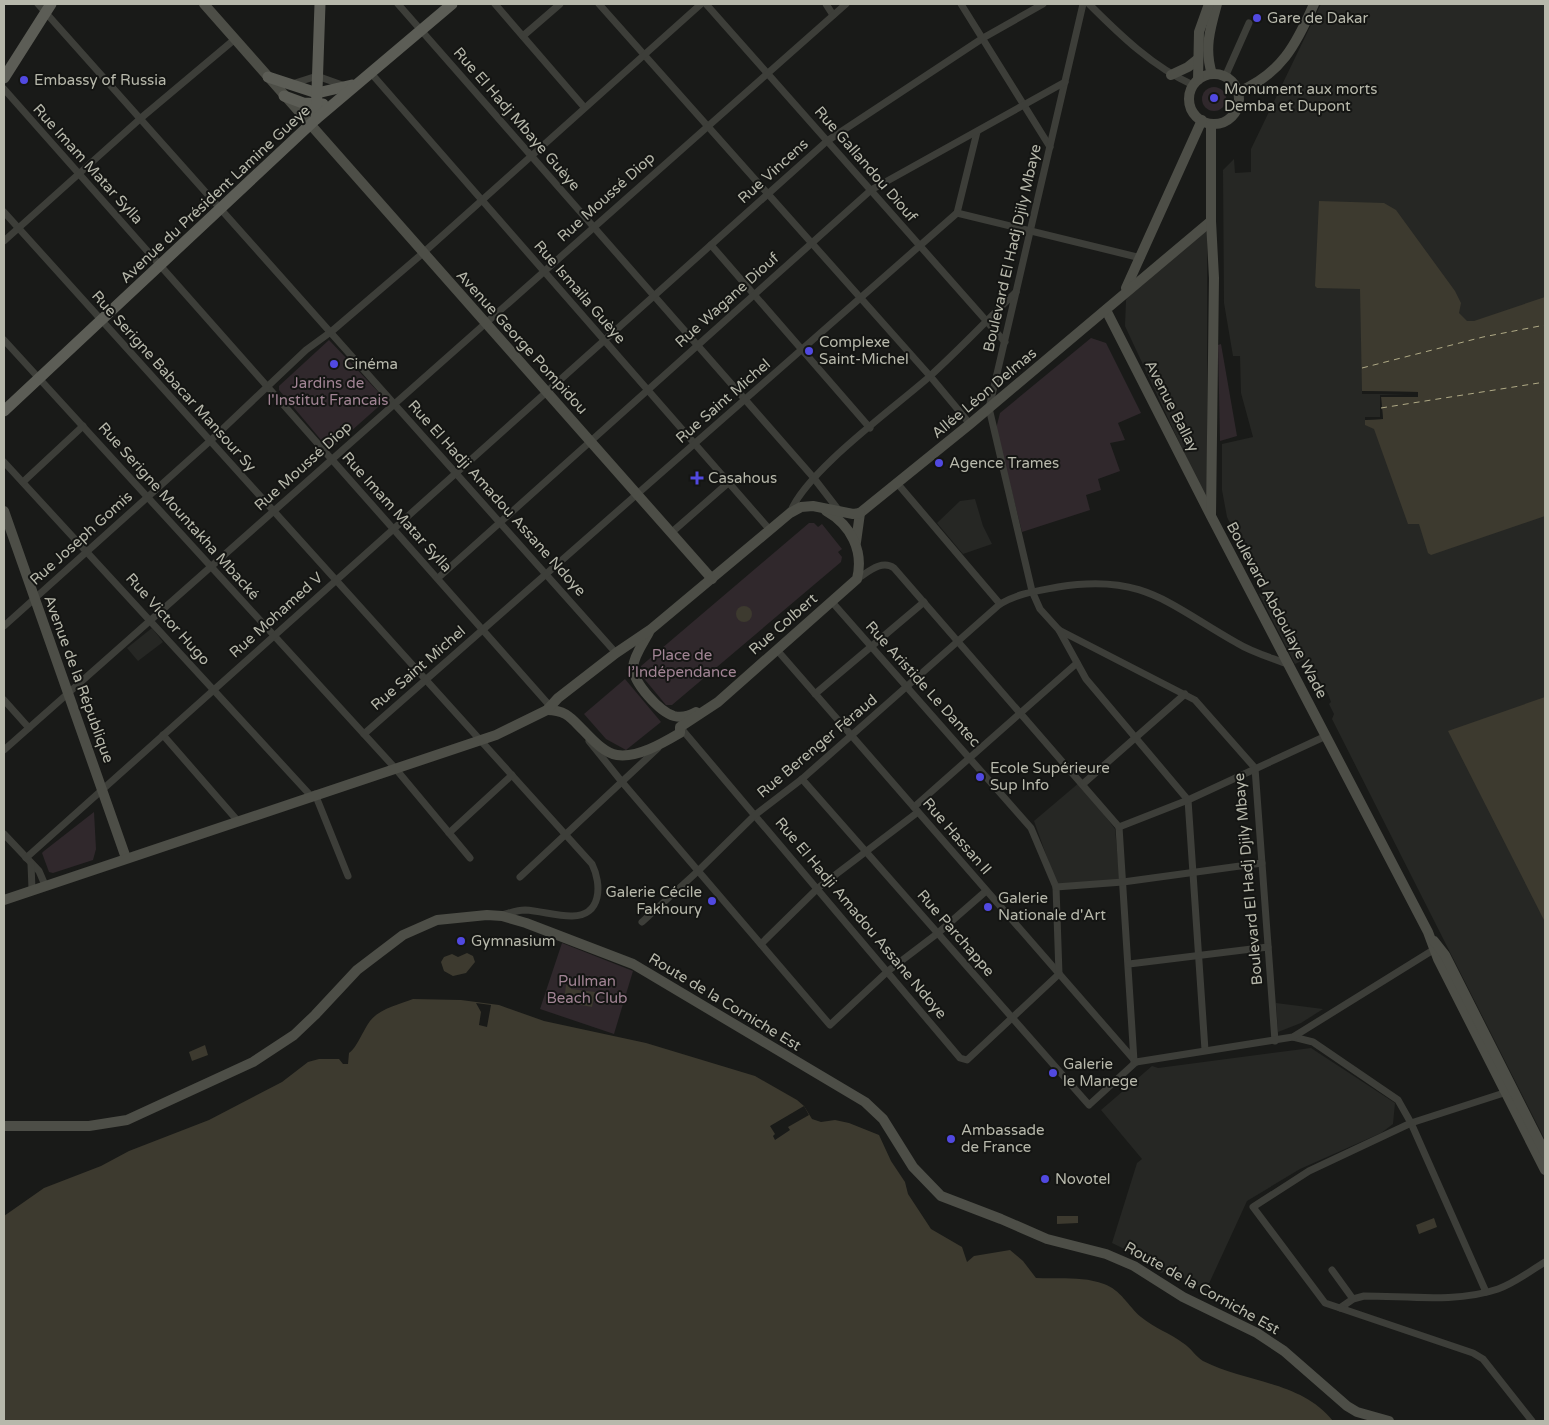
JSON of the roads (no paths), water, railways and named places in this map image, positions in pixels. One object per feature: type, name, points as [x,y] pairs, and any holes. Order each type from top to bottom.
[{"type":"main road","points":[[313,122],[317,99],[320,4]]},
{"type":"main road","name":"Avenue du Président Lamine Gueye","points":[[4,411],[337,101],[351,85],[370,72],[452,4]]},
{"type":"main road","points":[[4,78],[45,7]]},
{"type":"main road","points":[[268,77],[292,85],[317,99],[337,101]]},
{"type":"main road","points":[[284,96],[303,103],[351,85]]},
{"type":"street","name":"Avenue George Pompidou","points":[[204,4],[284,96],[313,122],[423,252],[712,579]]},
{"type":"street","name":"Rue El Hadj Mbaye Guèye","points":[[398,4],[813,477],[840,512]]},
{"type":"street","points":[[495,4],[584,107]]},
{"type":"street","points":[[523,36],[560,4]]},
{"type":"street","points":[[599,4],[645,53],[810,244],[930,376],[970,424]]},
{"type":"street","name":"Rue Joseph Gomis","points":[[4,626],[210,441],[306,350],[332,331],[423,252],[701,4]]},
{"type":"street","name":"Rue Gallandou Diouf","points":[[706,4],[1005,342]]},
{"type":"street","points":[[826,4],[833,15]]},
{"type":"street","name":"Rue Moussé Diop","points":[[4,750],[593,226],[846,4]]},
{"type":"street","points":[[961,4],[1050,147]]},
{"type":"street","name":"Rue Vincens","points":[[546,392],[828,141],[982,38],[1043,4]]},
{"type":"street","name":"Boulevard El Hadj Djily Mbaye","points":[[1083,4],[989,408],[1032,592],[1040,609],[1059,630],[1082,644],[1195,700],[1255,768],[1275,1041]]},
{"type":"street","points":[[1089,4],[1122,35],[1171,75],[1196,83],[1212,74],[1225,77],[1235,86],[1238,92],[1238,104],[1233,115],[1224,122],[1207,122],[1195,115],[1190,102],[1196,83],[1199,32],[1209,4]]},
{"type":"street","points":[[1212,74],[1207,59],[1207,47],[1218,4]]},
{"type":"street","points":[[1238,92],[1264,79],[1285,58],[1314,4]]},
{"type":"street","name":"Rue El Hadji Amadou Assane Ndoye","points":[[45,7],[141,118],[616,653]]},
{"type":"street","points":[[1225,77],[1248,23]]},
{"type":"street","points":[[4,241],[141,118],[235,39]]},
{"type":"street","points":[[1171,75],[1188,67],[1198,58]]},
{"type":"street","name":"Rue Ismaila Guèye","points":[[370,72],[770,530]]},
{"type":"street","points":[[292,85],[317,76],[351,85]]},
{"type":"street","name":"Rue Wagane Diouf","points":[[438,578],[871,190],[1065,82]]},
{"type":"street","name":"Rue Imam Matar Sylla","points":[[4,89],[438,578],[549,708]]},
{"type":"street","points":[[1124,293],[1207,122]]},
{"type":"street","name":"Boulevard Abdoulaye Wade","points":[[1207,122],[1214,278],[1211,516],[1510,1091],[1545,1153]]},
{"type":"street","points":[[977,132],[957,213],[1141,258]]},
{"type":"street","name":"Rue Serigne Babacar Mansour Sy","points":[[4,212],[566,834],[592,864],[598,875],[599,894],[592,908],[577,916],[526,910],[502,916]]},
{"type":"street","name":"Rue Saint Michel","points":[[364,734],[957,213]]},
{"type":"street","name":"Allée Léon Delmas","points":[[860,513],[970,424],[1211,220]]},
{"type":"street","points":[[710,245],[870,428]]},
{"type":"street","points":[[790,513],[795,501],[813,477],[930,376],[1016,292]]},
{"type":"street","name":"Avenue Ballay","points":[[1106,310],[1211,516]]},
{"type":"street","name":"Rue Serigne Mountakha Mbacké","points":[[4,340],[395,768],[470,858]]},
{"type":"street","name":"Rue Mohamed V","points":[[28,861],[102,789],[546,392]]},
{"type":"street","points":[[23,482],[83,426]]},
{"type":"street","name":"Rue Victor Hugo","points":[[4,462],[313,795]]},
{"type":"street","points":[[671,533],[728,483]]},
{"type":"street","points":[[897,483],[1000,604]]},
{"type":"street","points":[[4,900],[237,820],[481,740],[549,708],[616,653],[650,630],[790,513],[805,506],[840,512],[860,513],[856,542],[860,558],[857,579]]},
{"type":"street","points":[[821,508],[837,518],[856,542]]},
{"type":"street","name":"Avenue de la République","points":[[4,511],[126,858]]},
{"type":"street","points":[[857,579],[882,564],[887,564],[894,568],[1084,783],[1119,827],[1135,1062],[1293,1037],[1436,948]]},
{"type":"street","name":"Rue Colbert","points":[[664,742],[680,733],[680,727],[718,702],[857,579]]},
{"type":"street","name":"Rue Berenger Féraud","points":[[642,922],[755,815],[802,779],[1000,604],[1014,596],[1101,582],[1124,585],[1146,591],[1239,645],[1290,666]]},
{"type":"street","name":"Rue Aristide Le Dantec","points":[[832,602],[1030,828],[1056,886],[1059,974]]},
{"type":"street","points":[[815,694],[924,602]]},
{"type":"street","points":[[650,630],[635,659],[633,667],[640,685],[658,706],[669,714],[684,717],[718,702]]},
{"type":"street","points":[[1059,630],[1086,679],[1137,737],[1188,800],[1205,1050]]},
{"type":"street","name":"Rue Hassan ll","points":[[777,650],[1135,1062]]},
{"type":"street","points":[[761,944],[818,888],[867,852],[916,810],[970,758],[1077,663]]},
{"type":"street","points":[[1084,783],[1185,694]]},
{"type":"street","points":[[4,700],[28,728]]},
{"type":"street","points":[[549,708],[569,715],[601,747],[617,755],[631,754],[664,742]]},
{"type":"street","name":"Rue El Hadji Amadou Assane Ndoye","points":[[680,727],[962,1058],[967,1060],[1012,1018]]},
{"type":"street","points":[[583,730],[594,749],[830,1025],[888,971],[938,933],[986,891]]},
{"type":"street","points":[[163,735],[237,820]]},
{"type":"street","points":[[1119,827],[1188,800],[1326,736]]},
{"type":"street","points":[[520,877],[664,742]]},
{"type":"street","points":[[449,833],[512,775]]},
{"type":"street","name":"Rue Parchappe","points":[[802,779],[1089,1105],[1135,1062]]},
{"type":"street","points":[[313,795],[348,876]]},
{"type":"street","points":[[4,834],[39,871],[45,885]]},
{"type":"street","points":[[28,861],[32,889]]},
{"type":"street","points":[[1056,886],[1123,882],[1262,863]]},
{"type":"street","name":"Route de la Corniche Est","points":[[4,1126],[89,1126],[127,1120],[253,1062],[294,1034],[315,1015],[357,970],[403,935],[438,920],[462,916],[502,916],[633,964],[866,1102],[883,1119],[913,1167],[941,1196],[1047,1239],[1106,1254],[1134,1266],[1183,1296],[1257,1333],[1284,1351],[1347,1406],[1357,1412],[1389,1421]]},
{"type":"street","points":[[1129,964],[1268,947]]},
{"type":"street","points":[[1012,1018],[1059,974]]},
{"type":"street","points":[[1293,1037],[1314,1042],[1398,1100],[1411,1123],[1486,1292]]},
{"type":"street","points":[[1510,1091],[1411,1123],[1309,1171],[1253,1207],[1325,1303],[1473,1353],[1483,1359],[1532,1421]]},
{"type":"street","name":"Boulevard Abdoulaye Wade","points":[[1510,1091],[1545,1170]]},
{"type":"street","points":[[1340,1308],[1353,1299],[1364,1296],[1458,1296],[1486,1292],[1510,1283],[1545,1262]]},
{"type":"street","points":[[1332,1270],[1353,1299]]},
{"type":"place","name":"Gare de Dakar","points":[[1257,18]]},
{"type":"place","name":"Embassy of Russia","points":[[24,80]]},
{"type":"place","name":"Monument aux morts Demba et Dupont","points":[[1214,98]]},
{"type":"place","name":"Complexe Saint-Michel","points":[[809,351]]},
{"type":"place","name":"Cinéma","points":[[334,364]]},
{"type":"place","name":"Agence Trames","points":[[939,463]]},
{"type":"place","name":"Casahous","points":[[697,478]]},
{"type":"place","name":"Ecole Supérieure Sup Info","points":[[980,777]]},
{"type":"place","name":"Galerie Cécile Fakhoury","points":[[712,901]]},
{"type":"place","name":"Galerie Nationale d'Art","points":[[988,907]]},
{"type":"place","name":"Gymnasium","points":[[461,941]]},
{"type":"place","name":"Galerie le Manege","points":[[1053,1073]]},
{"type":"place","name":"Ambassade de France","points":[[951,1139]]},
{"type":"place","name":"Novotel","points":[[1045,1179]]},
{"type":"park label","name":"Jardins de l'Institut Francais","points":[[328,392]]},
{"type":"park label","name":"Place de l’Indépendance","points":[[682,664]]},
{"type":"park label","name":"Pullman Beach Club","points":[[587,990]]}]
